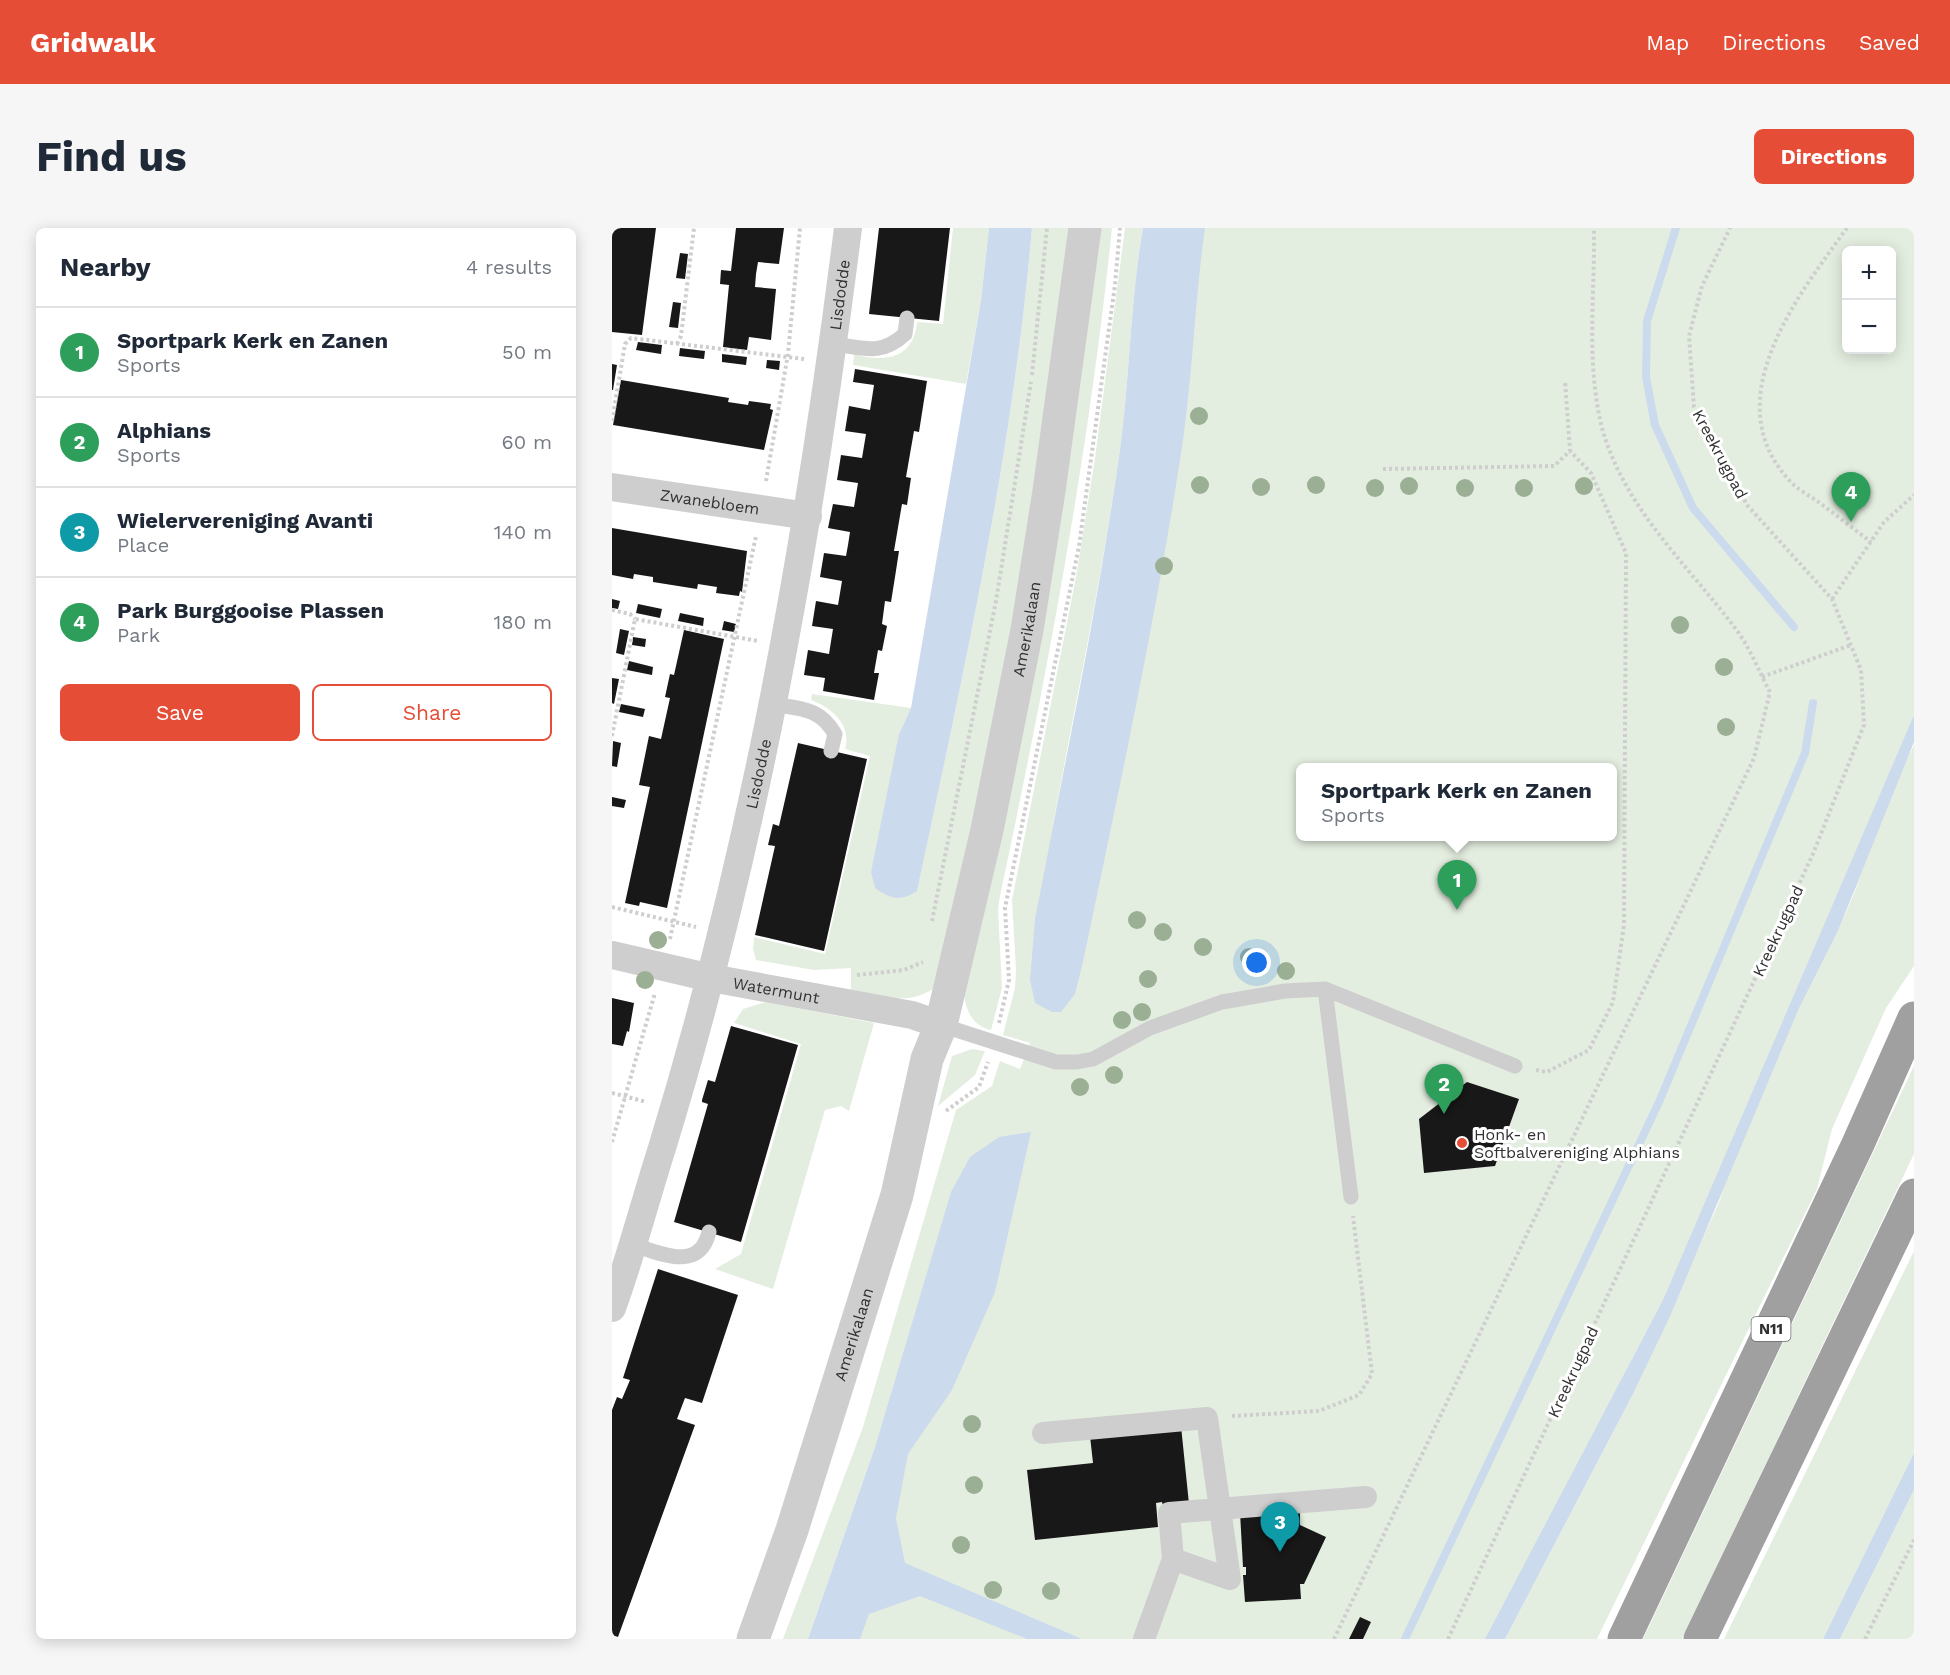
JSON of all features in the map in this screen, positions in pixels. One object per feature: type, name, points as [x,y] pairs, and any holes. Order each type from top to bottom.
[{"type":"highway","name":"N11","points":[[1624,1639],[1813,1240],[1914,1018]]},
{"type":"highway","points":[[1700,1639],[1914,1195]]},
{"type":"street","name":"Lisdodde","points":[[613,1300],[674,1110],[723,934],[751,814],[808,516],[848,228]]},
{"type":"street","name":"Amerikalaan","points":[[753,1639],[792,1530],[897,1195],[927,1059],[926,1020],[987,830],[1027,630],[1051,479],[1085,228]]},
{"type":"street","name":"Zwanebloem","points":[[612,487],[808,516]]},
{"type":"street","name":"Watermunt","points":[[612,955],[711,978],[926,1020]]},
{"type":"street","points":[[1043,1433],[1207,1418],[1230,1579],[1173,1559]]},
{"type":"street","points":[[1144,1639],[1173,1559],[1169,1513],[1366,1497]]},
{"type":"lane","points":[[832,353],[875,350],[892,346],[905,334],[907,318]]},
{"type":"lane","points":[[772,704],[812,711],[827,720],[835,734],[831,751]]},
{"type":"lane","points":[[1325,989],[1331,1020],[1351,1197]]},
{"type":"lane","points":[[926,1020],[1056,1062],[1077,1062],[1093,1059],[1150,1028],[1222,1002],[1285,991],[1325,989],[1515,1066]]},
{"type":"lane","points":[[632,1244],[673,1257],[690,1257],[701,1250],[709,1232]]},
{"type":"path","points":[[677,344],[681,336],[694,228]]},
{"type":"path","points":[[612,1142],[675,922],[762,509],[787,358],[800,228]]},
{"type":"path","points":[[930,927],[996,601],[1031,378],[1047,228]]},
{"type":"path","points":[[1334,1639],[1754,758],[1770,692],[1737,630],[1664,543],[1627,488],[1602,425],[1591,360],[1594,228]]},
{"type":"path","name":"Kreekrugpad","points":[[1448,1639],[1813,854],[1864,725],[1861,670],[1832,599],[1747,505],[1694,407],[1689,336],[1702,286],[1730,228]]},
{"type":"path","points":[[1847,228],[1804,288],[1774,338],[1762,387],[1759,426],[1773,459],[1791,482],[1871,542]]},
{"type":"path","points":[[612,421],[625,344],[632,338],[787,358],[832,353]]},
{"type":"path","points":[[1515,1066],[1547,1072],[1590,1050],[1613,1002],[1624,925],[1626,553],[1591,473],[1570,451],[1565,381]]},
{"type":"path","points":[[1383,469],[1554,466],[1570,451]]},
{"type":"path","points":[[1832,599],[1884,522],[1914,495]]},
{"type":"path","points":[[612,610],[630,614],[635,619],[783,645]]},
{"type":"path","points":[[612,736],[635,619]]},
{"type":"path","points":[[1762,677],[1851,645]]},
{"type":"path","points":[[612,907],[723,934]]},
{"type":"path","points":[[926,951],[923,962],[926,1020]]},
{"type":"path","points":[[849,975],[904,970],[923,962]]},
{"type":"path","points":[[612,1093],[674,1110]]},
{"type":"path","points":[[1207,1418],[1319,1411],[1359,1395],[1372,1374],[1351,1197]]},
{"type":"path","points":[[1865,1639],[1914,1540]]},
{"type":"green space","points":[[953,228],[989,228],[981,300],[966,384],[853,365],[854,354],[886,358],[904,351],[915,334],[917,322],[943,324]]},
{"type":"green space","points":[[1032,228],[1070,228],[1034,497],[1001,688],[937,986],[927,992],[906,998],[851,991],[851,968],[814,970],[756,960],[753,949],[754,937],[825,954],[870,756],[845,749],[846,732],[839,718],[819,703],[811,700],[812,694],[911,708],[899,734],[917,890],[969,643],[1000,478],[1024,312]]},
{"type":"green space","points":[[1098,228],[1112,228],[1103,312],[1065,564],[1000,896],[998,909],[1002,988],[991,1030],[978,1024],[970,1015],[965,1002],[964,989]]},
{"type":"green space","points":[[1125,228],[1143,228],[1135,283],[1120,449],[1088,642],[1051,834],[1171,228],[1914,228],[1914,726],[1909,730],[1910,754],[1914,744],[1914,966],[1886,1008],[1832,1129],[1817,1189],[1597,1639],[1505,1639],[1633,1394],[1724,1191],[1634,1355],[1500,1639],[829,1639],[876,1444],[808,1639],[783,1639],[863,1427],[956,1110],[992,1086],[1000,1061],[1020,1069],[1030,1043],[1003,1035],[1015,988],[1012,900],[1076,577],[1095,458]],"holes":[[[1861,877],[1838,931],[1805,995]]]},
{"type":"green space","points":[[766,1002],[874,1023],[849,1111],[841,1106],[825,1110],[773,1289],[715,1269],[741,1254],[801,1044],[734,1023],[743,1009]]},
{"type":"green space","points":[[972,1049],[985,1051],[975,1075],[938,1106],[952,1056]]},
{"type":"green space","points":[[1914,1066],[1914,1154],[1682,1639],[1643,1639]]},
{"type":"green space","points":[[1914,1251],[1914,1453],[1902,1479],[1823,1639],[1724,1639]]},
{"type":"green space","points":[[1914,1490],[1914,1639],[1840,1639],[1844,1631]]},
{"type":"water","points":[[989,228],[1032,228],[1013,395],[969,644],[917,891],[906,897],[896,898],[875,888],[871,872],[899,734],[911,708],[981,300]]},
{"type":"water","points":[[1143,228],[1205,228],[1183,440],[1149,637],[1083,962],[1075,994],[1061,1012],[1052,1012],[1035,1003],[1030,980],[1035,919],[1102,567],[1120,449],[1135,283]]},
{"type":"water","points":[[1914,715],[1914,742],[1838,931],[1799,1008],[1671,1314],[1633,1394],[1505,1639],[1485,1639],[1663,1300]]},
{"type":"water","points":[[1031,1132],[995,1292],[952,1390],[908,1454],[896,1518],[905,1563],[1082,1639],[1027,1639],[920,1596],[869,1614],[860,1639],[808,1639],[876,1444],[951,1192],[970,1157],[999,1137]]},
{"type":"water","points":[[1914,1453],[1914,1490],[1840,1639],[1823,1639]]},
{"type":"building","points":[[612,228],[656,228],[642,335],[612,332]]},
{"type":"building","points":[[736,228],[784,228],[779,264],[758,262],[756,274],[755,287],[776,289],[771,340],[749,337],[747,350],[723,347],[729,285],[720,284],[721,270],[731,271]]},
{"type":"building","points":[[879,228],[950,228],[939,321],[869,314]]},
{"type":"building","points":[[680,253],[688,254],[685,279],[676,278]]},
{"type":"building","points":[[673,302],[681,303],[678,328],[669,327]]},
{"type":"building","points":[[638,342],[662,345],[661,354],[636,350]]},
{"type":"building","points":[[680,348],[705,351],[704,359],[679,356]]},
{"type":"building","points":[[722,354],[747,357],[746,365],[722,362]]},
{"type":"building","points":[[767,360],[780,361],[779,370],[766,368]]},
{"type":"building","points":[[612,364],[617,365],[613,390],[612,390]]},
{"type":"building","points":[[855,369],[927,381],[919,432],[914,431],[906,477],[911,478],[907,505],[902,504],[894,551],[899,551],[891,602],[885,601],[882,624],[887,626],[882,651],[878,650],[874,673],[879,673],[874,700],[823,691],[825,678],[804,675],[808,650],[829,654],[833,629],[812,626],[816,601],[838,605],[842,581],[820,577],[824,553],[846,556],[848,545],[850,532],[828,528],[833,504],[854,507],[858,483],[837,480],[841,455],[862,458],[866,434],[845,431],[849,406],[870,410],[874,385],[853,382]]},
{"type":"building","points":[[621,380],[729,398],[728,402],[748,405],[749,401],[771,404],[770,409],[773,410],[764,450],[613,425]]},
{"type":"building","points":[[612,528],[747,551],[742,592],[740,591],[739,596],[716,593],[717,587],[698,584],[697,589],[653,582],[653,577],[634,574],[633,579],[612,575]]},
{"type":"building","points":[[612,599],[620,601],[618,609],[612,608]]},
{"type":"building","points":[[638,604],[662,609],[660,618],[636,613]]},
{"type":"building","points":[[680,613],[704,618],[703,626],[678,621]]},
{"type":"building","points":[[724,621],[736,624],[734,632],[722,630]]},
{"type":"building","points":[[620,629],[629,631],[624,655],[616,653]]},
{"type":"building","points":[[684,630],[724,639],[667,908],[640,902],[639,906],[625,903],[650,787],[639,785],[649,736],[661,739],[670,698],[665,697],[670,674],[674,675]]},
{"type":"building","points":[[633,637],[646,639],[645,647],[632,645]]},
{"type":"building","points":[[629,661],[653,667],[652,675],[627,670]]},
{"type":"building","points":[[612,678],[619,679],[614,704],[612,703]]},
{"type":"building","points":[[621,704],[645,709],[643,717],[619,712]]},
{"type":"building","points":[[613,741],[621,743],[617,767],[612,766]]},
{"type":"building","points":[[798,743],[867,759],[824,951],[755,935],[775,846],[768,845],[773,824],[779,826]]},
{"type":"building","points":[[612,797],[626,800],[624,808],[612,806]]},
{"type":"building","points":[[612,998],[634,1003],[629,1032],[627,1031],[623,1046],[612,1044]]},
{"type":"building","points":[[731,1026],[798,1045],[741,1242],[674,1222],[708,1104],[702,1100],[708,1080],[715,1082]]},
{"type":"building","name":"Honk- en Softbalvereniging Alphians","points":[[1467,1082],[1519,1099],[1495,1166],[1424,1173],[1419,1119]]},
{"type":"building","points":[[658,1269],[738,1295],[702,1403],[685,1398],[677,1419],[695,1425],[618,1637],[612,1635],[612,1410],[617,1397],[622,1399],[630,1380],[623,1378]]},
{"type":"building","points":[[1181,1426],[1189,1504],[1163,1506],[1162,1502],[1156,1503],[1158,1527],[1035,1540],[1027,1470],[1093,1463],[1090,1436]]},
{"type":"building","points":[[1300,1509],[1300,1525],[1326,1537],[1304,1584],[1300,1584],[1301,1599],[1245,1602],[1243,1575],[1246,1575],[1246,1567],[1243,1567],[1240,1512]]},
{"type":"building","points":[[1360,1617],[1371,1622],[1363,1639],[1349,1639]]},
{"type":"waterway","points":[[1676,228],[1647,321],[1646,377],[1655,425],[1693,508],[1794,627]]},
{"type":"waterway","points":[[1405,1639],[1659,1102],[1805,753],[1813,703]]},
{"type":"place","name":"Park Burggooise Plassen","points":[[1851,522]]},
{"type":"place","name":"Sportpark Kerk en Zanen","points":[[1457,910]]},
{"type":"place","name":"Alphians","points":[[1444,1114]]},
{"type":"place","name":"Honk- en Softbalvereniging Alphians","points":[[1462,1143]]},
{"type":"place","name":"Wielervereniging Avanti","points":[[1280,1552]]}]
